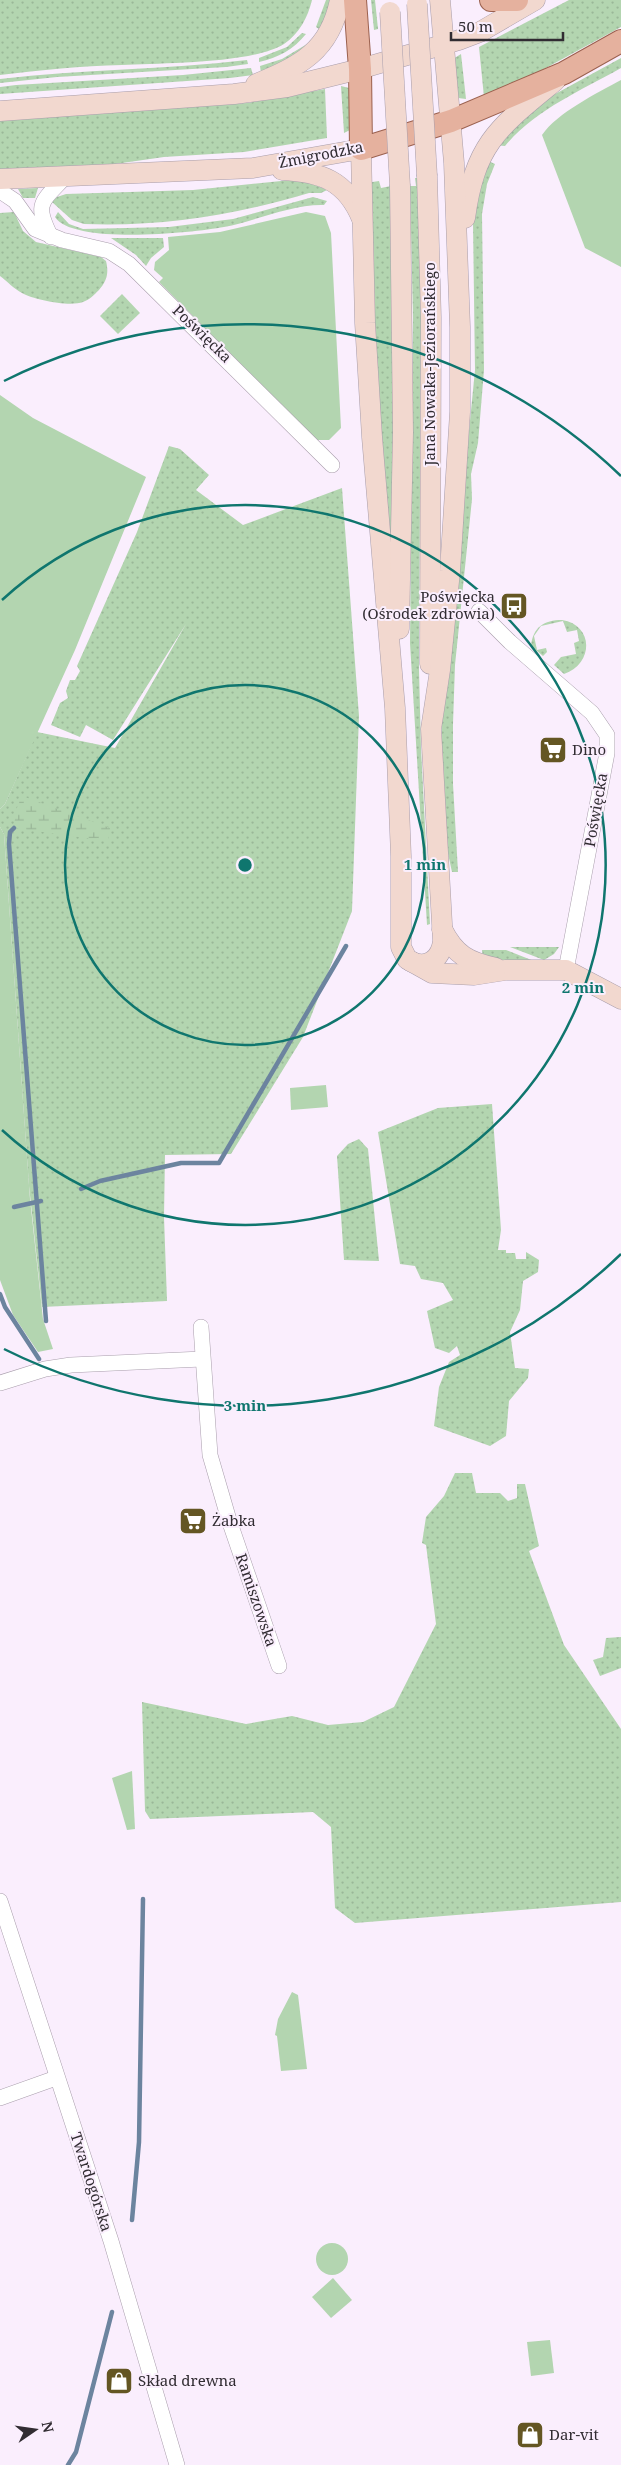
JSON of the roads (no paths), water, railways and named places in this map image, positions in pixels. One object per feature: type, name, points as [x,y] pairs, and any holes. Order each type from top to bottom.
[{"type":"main road","points":[[355,0],[360,70],[361,149]]},
{"type":"main road","points":[[491,0],[517,0]]},
{"type":"main road","name":"Żmigrodzka","points":[[361,149],[451,121],[564,73],[621,41]]},
{"type":"street","points":[[234,94],[294,68],[305,61],[323,39],[333,21],[340,0]]},
{"type":"street","points":[[410,961],[423,964],[433,962],[443,948],[431,729],[440,670],[457,472],[460,412],[459,265],[451,121],[440,0]]},
{"type":"street","points":[[0,111],[234,94],[287,87],[360,70],[444,45],[480,32],[535,0]]},
{"type":"street","name":"Jana Nowaka-Jeziorańskiego","points":[[416,2],[427,176],[431,316],[428,587],[431,729]]},
{"type":"street","name":"Jana Nowaka-Jeziorańskiego","points":[[389,6],[400,186],[404,320],[402,539],[395,708]]},
{"type":"street","points":[[459,265],[468,195],[485,148],[504,124],[564,73]]},
{"type":"street","points":[[361,149],[365,322],[372,437],[395,708],[401,856],[400,941],[404,954],[410,961],[424,970],[443,975],[474,975],[506,970],[566,970],[621,999]]},
{"type":"street","name":"Żmigrodzka","points":[[0,179],[253,168],[361,149]]},
{"type":"street","points":[[253,168],[304,171],[332,181],[354,201],[363,222]]},
{"type":"street","points":[[51,237],[42,219],[40,207],[64,177]]},
{"type":"street","name":"Poświęcka","points":[[0,190],[15,201],[35,229],[51,237],[109,251],[129,264],[332,465]]},
{"type":"street","name":"Poświęcka","points":[[479,611],[510,642],[592,712],[607,734],[607,753],[566,970]]},
{"type":"street","points":[[442,929],[452,946],[461,955],[471,961],[506,970]]},
{"type":"street","name":"Ramiszowska","points":[[201,1328],[210,1455],[229,1520],[279,1666]]},
{"type":"street","points":[[0,1383],[45,1370],[71,1365],[202,1359]]},
{"type":"street","name":"Twardogórska","points":[[0,1902],[56,2078],[111,2241],[177,2465]]},
{"type":"street","points":[[0,2098],[56,2078]]},
{"type":"waterway","points":[[14,828],[10,832],[9,844],[46,1321]]},
{"type":"waterway","points":[[81,1189],[100,1181],[181,1163],[219,1163],[346,946]]},
{"type":"waterway","points":[[14,1207],[41,1201]]},
{"type":"waterway","points":[[0,1294],[5,1307],[39,1359]]},
{"type":"waterway","points":[[132,2220],[139,2142],[143,1899]]},
{"type":"waterway","points":[[68,2465],[76,2452],[112,2312]]},
{"type":"place","name":"Poświęcka (Ośrodek zdrowia)","points":[[514,606]]},
{"type":"place","name":"Dino","points":[[553,750]]},
{"type":"place","name":"Żabka","points":[[193,1521]]},
{"type":"place","name":"Skład drewna","points":[[119,2381]]},
{"type":"place","name":"Dar-vit","points":[[530,2435]]}]
